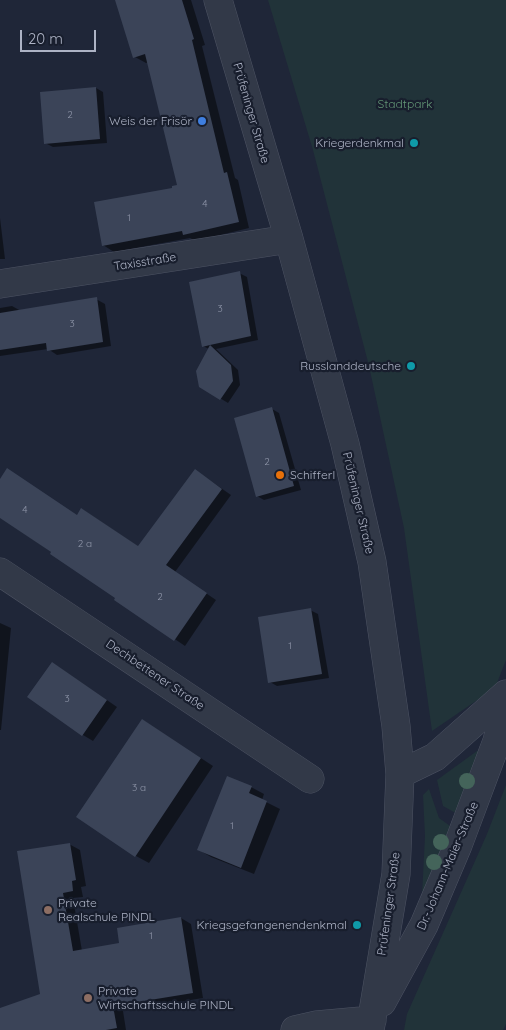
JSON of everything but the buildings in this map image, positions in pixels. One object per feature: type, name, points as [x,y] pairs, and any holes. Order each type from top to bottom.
[{"type":"street","name":"Prüfeninger Straße","points":[[218,0],[289,239],[345,444],[372,562],[396,726],[400,774],[396,874],[371,1025]]},
{"type":"street","name":"Taxisstraße","points":[[0,284],[289,239]]},
{"type":"street","name":"Dechbettener Straße","points":[[0,572],[310,779]]},
{"type":"street","points":[[400,774],[435,757],[506,694]]},
{"type":"street","name":"Dr.-Johann-Maier-Straße","points":[[371,1025],[428,917],[464,832],[497,741],[506,705]]},
{"type":"street","points":[[295,1030],[317,1025],[371,1025]]},
{"type":"green space","name":"Stadtpark","points":[[268,0],[506,0],[506,660],[495,688],[432,731],[404,528],[369,366],[313,150]]},
{"type":"green space","points":[[488,743],[461,816],[443,806],[437,780]]},
{"type":"green space","points":[[506,785],[506,1024],[503,1030],[404,1030],[407,1014],[487,834]]},
{"type":"green space","points":[[429,789],[439,818],[453,828],[422,896],[425,836],[423,795]]},
{"type":"place","name":"Weis der Frisör","points":[[202,121]]},
{"type":"place","name":"Kriegerdenkmal","points":[[414,143]]},
{"type":"place","name":"Russlanddeutsche","points":[[411,366]]},
{"type":"place","name":"Schifferl","points":[[280,475]]},
{"type":"place","name":"Private Realschule PINDL","points":[[48,910]]},
{"type":"place","name":"Kriegsgefangenendenkmal","points":[[357,925]]},
{"type":"place","name":"Private Wirtschaftsschule PINDL","points":[[88,998]]}]
